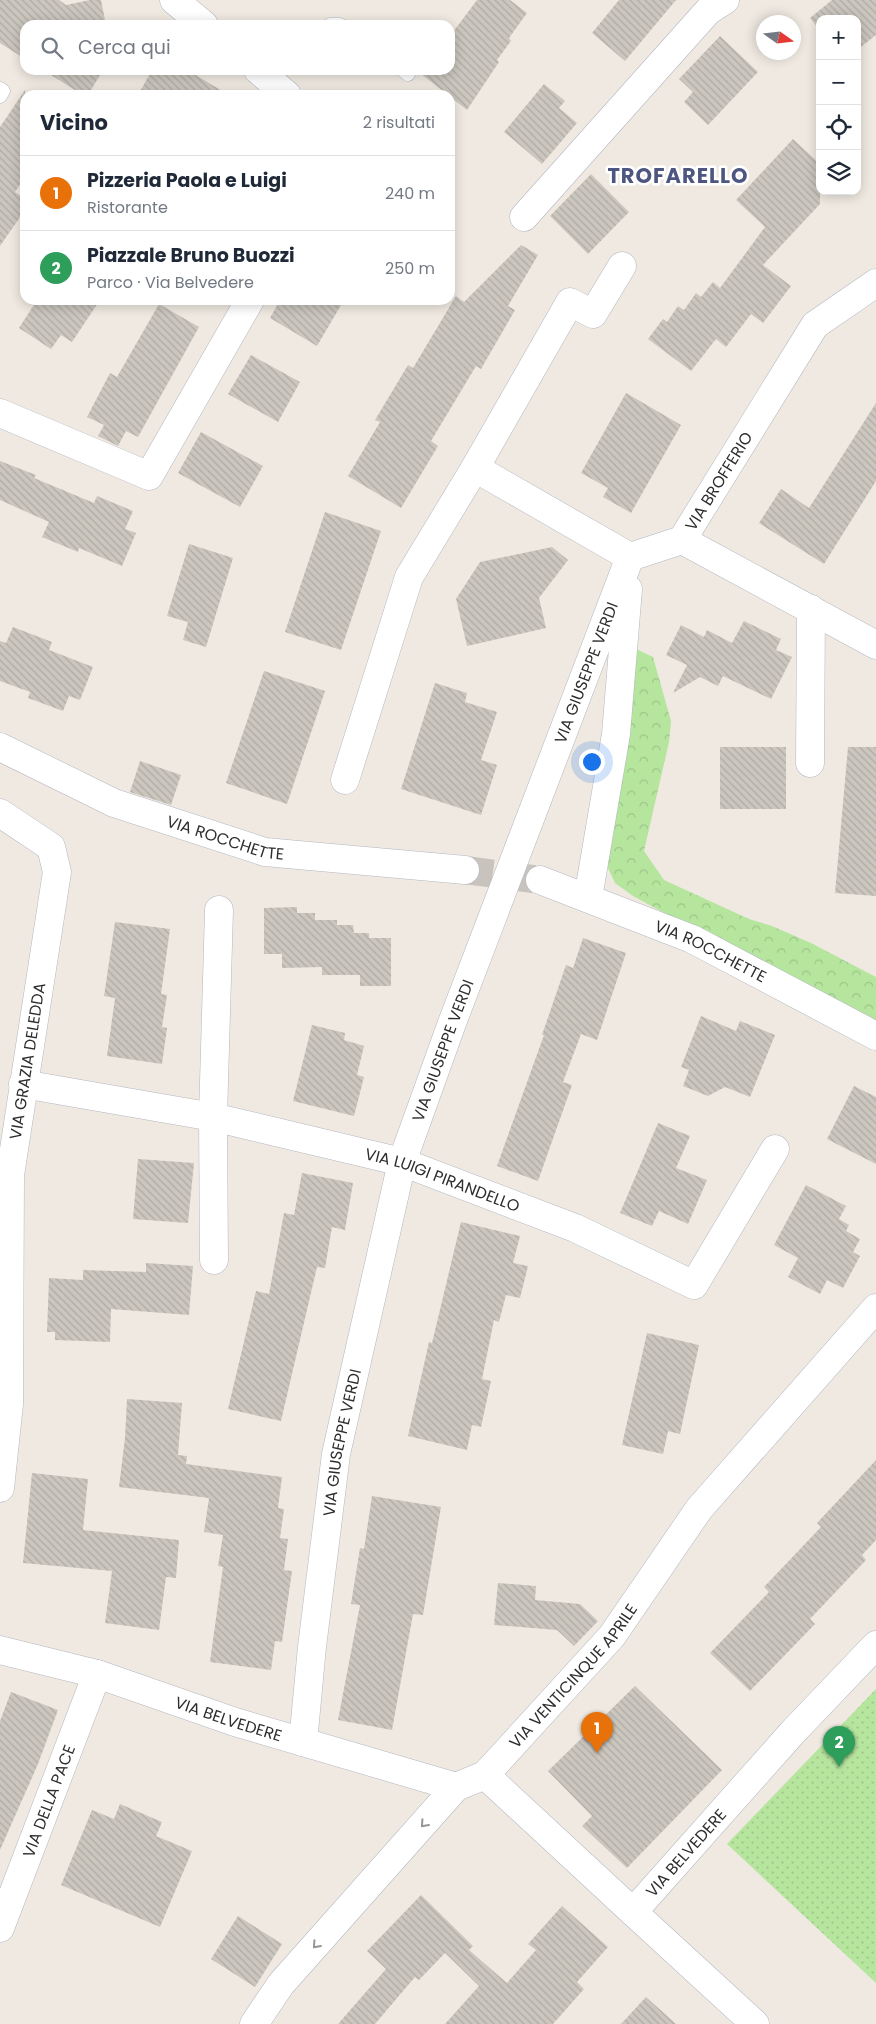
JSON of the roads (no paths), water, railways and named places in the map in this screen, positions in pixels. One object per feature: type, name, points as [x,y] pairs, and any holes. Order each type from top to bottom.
[{"type":"street","points":[[174,0],[198,20]]},
{"type":"street","points":[[524,217],[710,4]]},
{"type":"street","points":[[345,780],[409,577],[475,468],[570,302],[593,314],[622,266]]},
{"type":"street","name":"VIA BROFFERIO","points":[[630,557],[682,540],[815,325],[876,283]]},
{"type":"street","points":[[0,412],[149,476],[247,305]]},
{"type":"street","points":[[475,468],[630,557],[616,734],[588,898]]},
{"type":"street","points":[[682,540],[876,645]]},
{"type":"street","name":"VIA GIUSEPPE VERDI","points":[[303,1742],[312,1647],[336,1454],[402,1162],[452,1024],[630,557]]},
{"type":"street","points":[[810,763],[811,609]]},
{"type":"street","name":"VIA ROCCHETTE","points":[[0,747],[114,803],[265,852],[465,870]]},
{"type":"street","name":"VIA GRAZIA DELEDDA","points":[[0,813],[51,847],[57,872],[10,1175],[9,1404],[0,1488]]},
{"type":"street","name":"VIA ROCCHETTE","points":[[540,880],[692,939],[876,1036]]},
{"type":"street","points":[[214,1260],[213,1117],[219,910]]},
{"type":"street","name":"VIA LUIGI PIRANDELLO","points":[[23,1084],[213,1117],[402,1162],[575,1228],[694,1285],[775,1149]]},
{"type":"street","name":"VIA VENTICINQUE APRILE","points":[[254,2024],[281,1984],[456,1787],[486,1775],[612,1636],[698,1510],[876,1308]]},
{"type":"street","name":"VIA BELVEDERE","points":[[486,1775],[633,1912],[792,1733],[876,1645]]},
{"type":"street","name":"VIA BELVEDERE","points":[[0,1650],[97,1674],[235,1722],[456,1787]]},
{"type":"street","name":"VIA DELLA PACE","points":[[0,1928],[97,1674]]},
{"type":"street","points":[[633,1912],[755,2024]]},
{"type":"lane","points":[[0,89],[3,91],[0,96]]},
{"type":"tunnel","points":[[465,870],[540,880]]},
{"type":"place","name":"Pizzeria Paola e Luigi","points":[[597,1753]]},
{"type":"place","name":"Piazzale Bruno Buozzi","points":[[839,1767]]},
{"type":"district","name":"TROFARELLO","points":[[678,176]]}]
